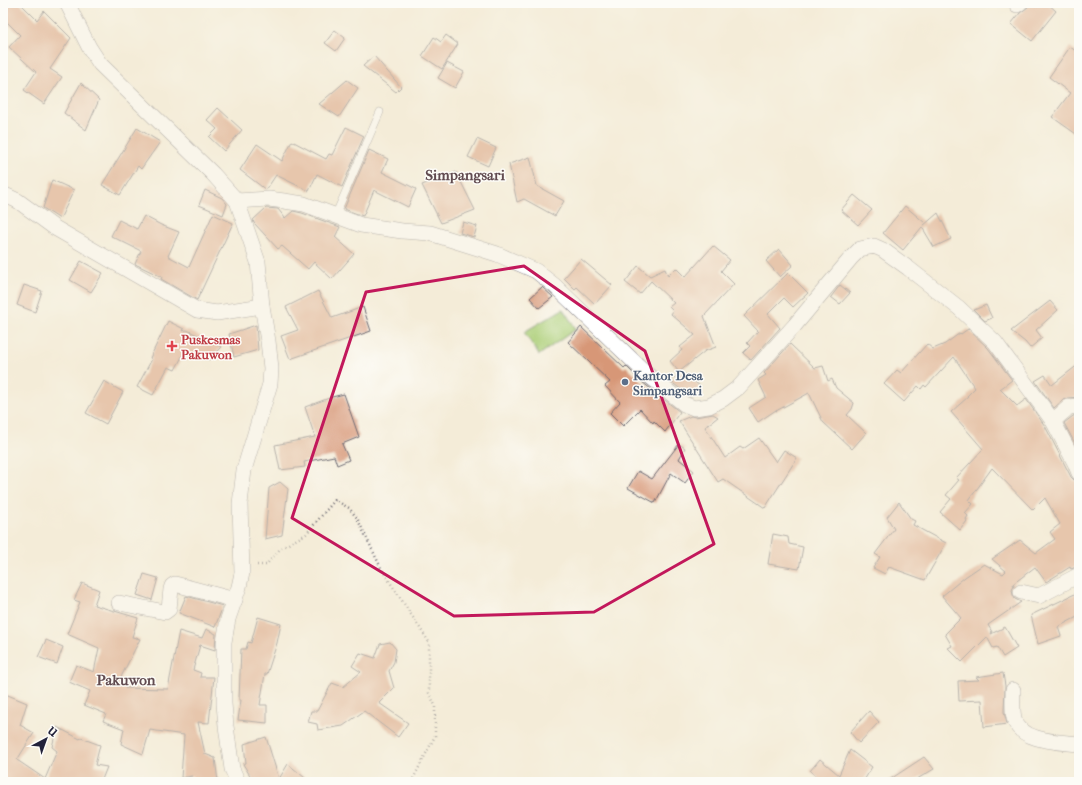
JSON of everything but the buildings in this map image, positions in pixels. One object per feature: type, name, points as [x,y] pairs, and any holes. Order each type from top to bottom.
[{"type":"street","points":[[67,3],[89,47],[100,64],[213,174],[238,201],[258,262],[262,306],[271,368],[270,384],[244,470],[240,504],[242,567],[239,587],[228,619],[224,642],[224,704],[232,769],[238,782]]},
{"type":"street","points":[[3,194],[18,201],[55,228],[197,310],[217,313],[262,306]]},
{"type":"street","points":[[238,201],[269,199],[284,200],[304,204],[361,225],[402,231],[430,233],[498,254],[536,271],[555,286],[648,375],[684,404],[694,408],[709,406],[739,387],[795,325],[850,258],[860,249],[874,246],[883,250],[902,263],[959,308],[995,342],[1052,421],[1079,473]]},
{"type":"street","points":[[1052,421],[1069,407],[1079,406]]},
{"type":"street","points":[[1021,592],[1039,596],[1079,574]]},
{"type":"street","points":[[119,603],[165,612],[169,608],[172,586],[175,584],[235,600]]},
{"type":"street","points":[[1013,690],[1014,720],[1020,728],[1036,738],[1079,744]]},
{"type":"lane","points":[[335,216],[380,112]]},
{"type":"path","points":[[242,567],[266,565],[280,549],[306,534],[335,500],[349,508],[356,518],[382,570],[430,642],[429,693],[435,705],[435,736],[413,779],[416,782]]},
{"type":"highlighted area","points":[[524,266],[645,351],[714,544],[594,612],[454,616],[292,518],[366,292]]},
{"type":"green space","points":[[563,309],[576,329],[539,355],[524,332]]},
{"type":"place","name":"Puskesmas Pakuwon","points":[[172,346]]},
{"type":"place","name":"Kantor Desa Simpangsari","points":[[625,382]]},
{"type":"district","name":"Simpangsari","points":[[465,175]]},
{"type":"district","name":"Pakuwon","points":[[126,680]]}]
